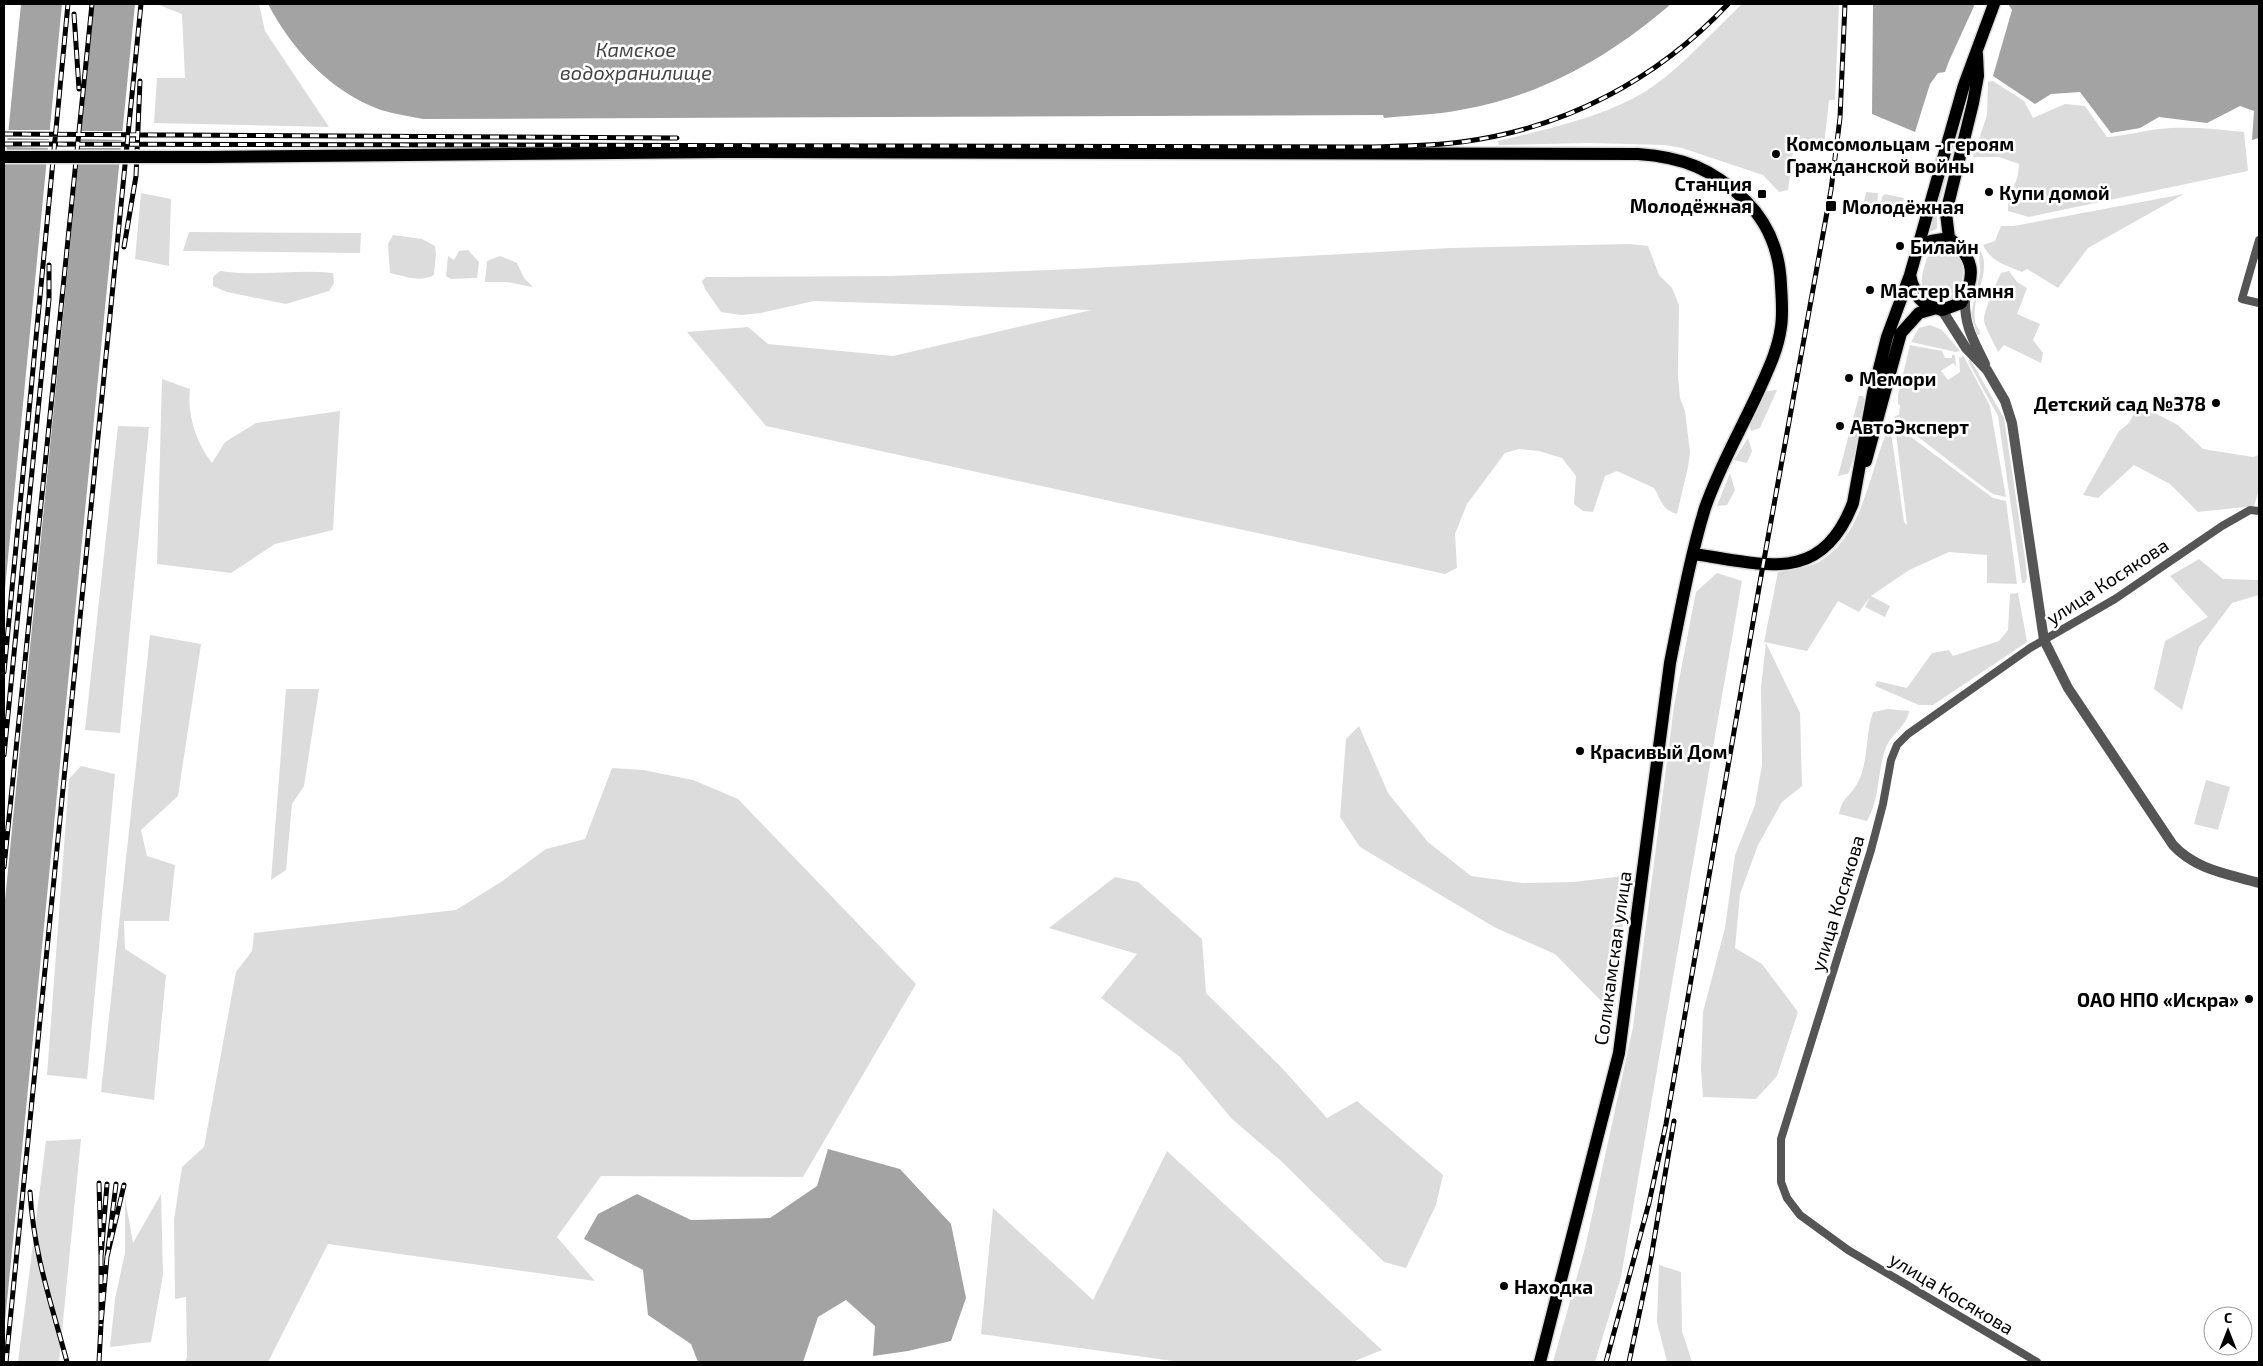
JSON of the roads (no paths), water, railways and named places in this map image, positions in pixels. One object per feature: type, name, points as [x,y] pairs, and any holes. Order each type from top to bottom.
[{"type":"main road","points":[[1694,554],[1778,566],[1796,563],[1809,558],[1821,551],[1841,530],[1853,504],[1860,475],[1864,437],[1887,337],[1910,275],[1946,154],[1964,85],[1993,9]]},
{"type":"main road","points":[[1860,475],[1870,451],[1901,333],[1920,314],[1956,307],[1965,297],[1971,275],[1969,259],[1949,238],[1946,213],[1974,103],[1978,76],[1977,54]]},
{"type":"main road","name":"Соликамская улица","points":[[4,157],[822,152],[1628,154],[1675,159],[1710,172],[1752,207],[1769,233],[1778,258],[1783,314],[1778,343],[1713,487],[1705,509],[1694,554],[1670,663],[1618,1054],[1540,1362]]},
{"type":"main road","points":[[1916,253],[1930,241],[1949,238]]},
{"type":"main road","points":[[1910,275],[1915,291],[1926,305],[1938,310]]},
{"type":"street","points":[[2259,240],[2242,299],[2259,303]]},
{"type":"street","points":[[1965,297],[1964,316],[1967,327],[1987,370],[2005,401],[2012,423],[2044,640],[2068,688],[2173,845],[2182,855],[2198,865],[2259,883]]},
{"type":"street","points":[[1938,310],[1966,348],[1987,370]]},
{"type":"street","name":"улица Косякова","points":[[2037,1362],[1848,1250],[1800,1215],[1787,1198],[1781,1182],[1781,1139],[1871,850],[1883,804],[1891,760],[1897,745],[1929,717],[2044,640],[2115,599],[2222,526],[2250,510],[2259,511]]},
{"type":"water","points":[[21,4],[62,4],[4,599],[4,175]]},
{"type":"water","points":[[94,4],[135,4],[4,1332],[4,910]]},
{"type":"water","name":"Камское водохранилище","points":[[268,4],[1671,4],[1624,41],[1573,72],[1518,95],[1490,104],[1432,114],[1384,118],[1383,115],[423,119],[381,110],[363,102],[330,81],[301,53]]},
{"type":"water","points":[[1873,4],[1975,4],[1945,72],[1938,73],[1930,84],[1915,132],[1872,114]]},
{"type":"water","points":[[2008,4],[2259,4],[2259,138],[2252,140],[2254,111],[2240,106],[2207,123],[2159,117],[2140,128],[2111,133],[2080,92],[2051,94],[2035,104],[1993,76],[2012,10]]},
{"type":"water","points":[[828,1149],[900,1169],[951,1224],[966,1298],[951,1341],[908,1351],[873,1356],[875,1326],[846,1300],[818,1317],[803,1362],[698,1362],[691,1344],[648,1315],[643,1270],[584,1239],[598,1214],[637,1194],[691,1220],[770,1218],[817,1186]]},
{"type":"railway","points":[[4,672],[68,4]]},
{"type":"railway","points":[[4,867],[92,4]]},
{"type":"railway","points":[[6,1362],[141,4]]},
{"type":"railway","points":[[4,144],[1416,146],[1461,142],[1499,135],[1536,126],[1572,112],[1607,96],[1640,77],[1701,31],[1728,4]]},
{"type":"railway","points":[[1606,1362],[1649,1203],[1666,1124],[1760,582],[1831,190],[1840,118],[1845,4]]},
{"type":"railway","points":[[74,14],[79,89]]},
{"type":"railway","points":[[124,247],[136,176],[140,81]]},
{"type":"railway","points":[[4,134],[677,138]]},
{"type":"railway","points":[[4,755],[49,299],[49,265]]},
{"type":"railway","points":[[1629,1362],[1651,1258],[1674,1121]]},
{"type":"railway","points":[[99,1183],[101,1257],[107,1184]]},
{"type":"railway","points":[[116,1184],[107,1257],[124,1185]]},
{"type":"railway","points":[[30,1192],[39,1258],[67,1362]]},
{"type":"railway","points":[[101,1257],[101,1324],[107,1257]]},
{"type":"railway","points":[[99,1362],[101,1324]]},
{"type":"place","name":"Комсомольцам - героям Гражданской войны","points":[[1776,154]]},
{"type":"place","name":"Купи домой","points":[[1989,192]]},
{"type":"place","name":"Станция Молодёжная","points":[[1762,194]]},
{"type":"place","name":"Молодёжная","points":[[1831,206]]},
{"type":"place","name":"Билайн","points":[[1900,246]]},
{"type":"place","name":"Мастер Камня","points":[[1870,290]]},
{"type":"place","name":"Мемори","points":[[1849,378]]},
{"type":"place","name":"Детский сад №378","points":[[2216,403]]},
{"type":"place","name":"АвтоЭксперт","points":[[1840,426]]},
{"type":"place","name":"Красивый Дом","points":[[1580,751]]},
{"type":"place","name":"ОАО НПО «Искра»","points":[[2249,999]]},
{"type":"place","name":"Находка","points":[[1504,1286]]}]
